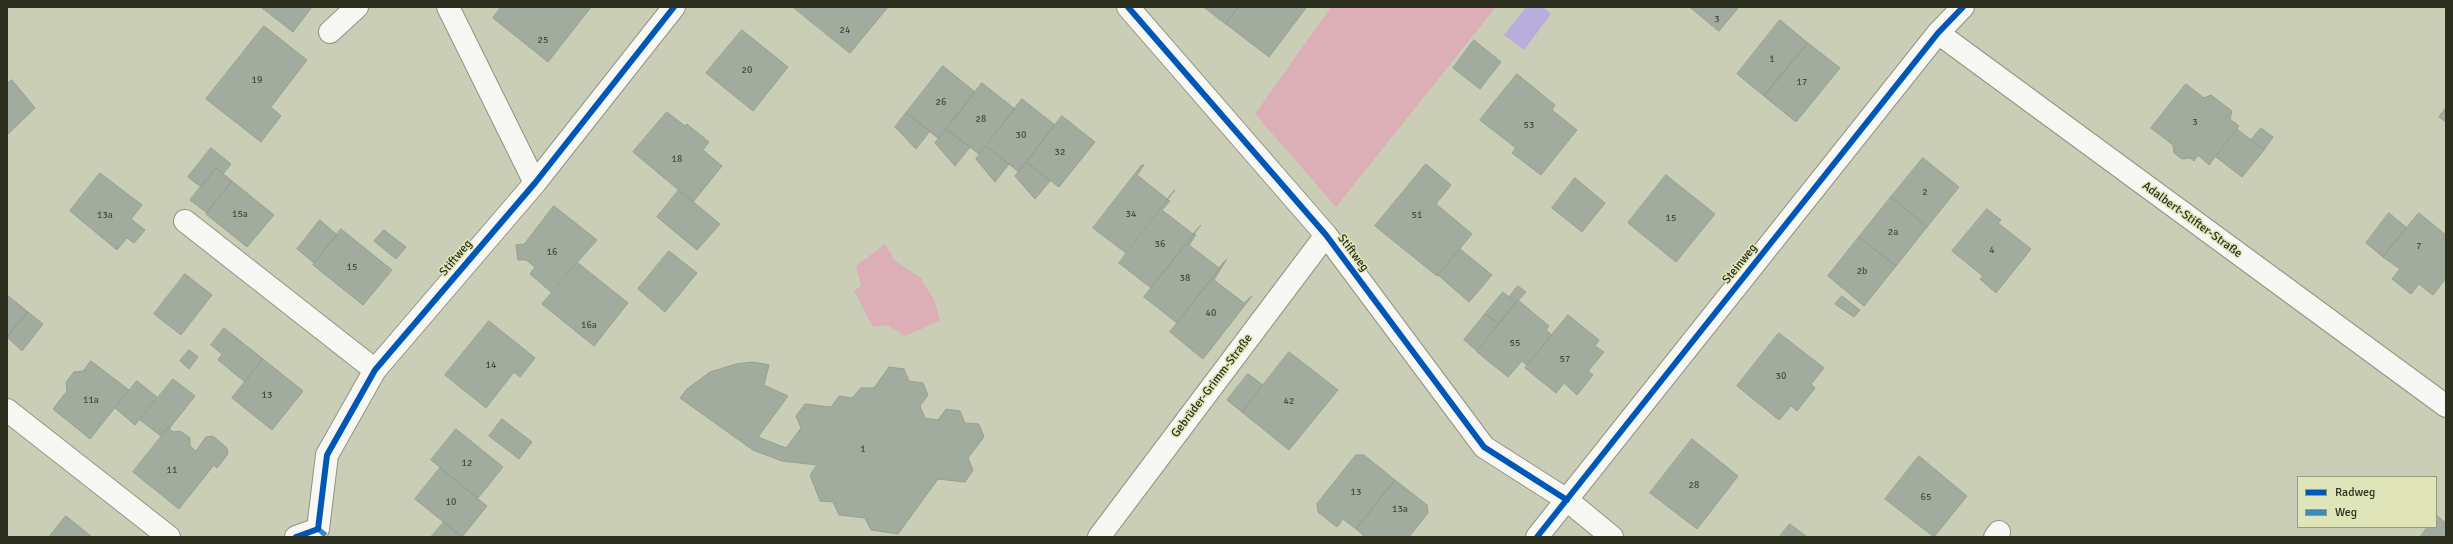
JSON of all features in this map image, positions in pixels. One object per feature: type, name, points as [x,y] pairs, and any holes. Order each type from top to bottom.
[{"type":"street","points":[[330,32],[357,7]]},
{"type":"street","points":[[448,7],[535,183]]},
{"type":"street","name":"Stiftweg","points":[[296,537],[323,533],[327,455],[375,370],[535,183],[674,7]]},
{"type":"street","name":"Stiftweg","points":[[1128,7],[1326,235],[1484,447],[1567,500],[1612,537]]},
{"type":"street","name":"Steinweg","points":[[1537,537],[1938,33],[1963,7]]},
{"type":"street","name":"Adalbert-Stifter-Straße","points":[[1938,33],[2446,406]]},
{"type":"street","points":[[185,221],[375,370]]},
{"type":"street","name":"Gebrüder-Grimm-Straße","points":[[1099,537],[1326,235]]},
{"type":"street","points":[[7,410],[169,537]]},
{"type":"shaded area","points":[[1331,7],[1496,7],[1336,207],[1255,114]]},
{"type":"shaded area","points":[[1526,7],[1543,7],[1551,14],[1524,50],[1504,35]]},
{"type":"shaded area","points":[[885,244],[895,261],[921,278],[935,302],[940,321],[905,336],[888,325],[873,327],[854,291],[861,286],[856,266]]},
{"type":"building","points":[[312,7],[293,32],[262,8]]},
{"type":"building","points":[[501,7],[591,7],[548,62],[493,18]]},
{"type":"building","points":[[793,7],[888,7],[850,53]]},
{"type":"building","points":[[1204,7],[1238,7],[1226,24]]},
{"type":"building","points":[[1238,7],[1306,8],[1269,57],[1226,24]]},
{"type":"building","points":[[1690,7],[1739,7],[1719,31]]},
{"type":"building","points":[[1780,20],[1808,43],[1764,96],[1737,74]]},
{"type":"building","points":[[264,26],[307,60],[271,107],[281,116],[261,142],[206,99]]},
{"type":"building","points":[[742,30],[788,67],[753,111],[706,73]]},
{"type":"building","points":[[1474,40],[1501,62],[1480,89],[1453,68]]},
{"type":"building","points":[[1808,43],[1840,68],[1796,122],[1764,96]]},
{"type":"building","points":[[943,66],[975,92],[939,139],[906,113]]},
{"type":"building","points":[[1517,74],[1555,105],[1552,110],[1577,130],[1541,175],[1512,153],[1516,148],[1480,120]]},
{"type":"building","points":[[12,80],[35,108],[7,135],[7,84]]},
{"type":"building","points":[[982,83],[1015,109],[979,154],[946,129]]},
{"type":"building","points":[[2186,84],[2204,98],[2211,95],[2232,111],[2230,119],[2239,126],[2209,165],[2198,155],[2194,161],[2190,158],[2182,159],[2174,153],[2173,145],[2151,128]]},
{"type":"building","points":[[1022,99],[1055,125],[1019,172],[986,146]]},
{"type":"building","points":[[2446,108],[2446,122],[2439,117]]},
{"type":"building","points":[[667,112],[685,126],[687,124],[709,142],[703,150],[722,166],[693,202],[633,152]]},
{"type":"building","points":[[906,113],[930,131],[916,149],[895,127]]},
{"type":"building","points":[[1062,116],[1095,142],[1059,187],[1026,162]]},
{"type":"building","points":[[2261,128],[2273,137],[2264,150],[2251,140]]},
{"type":"building","points":[[946,129],[970,147],[955,166],[935,143]]},
{"type":"building","points":[[2237,129],[2264,150],[2242,177],[2216,157]]},
{"type":"building","points":[[986,146],[1009,164],[995,182],[976,159]]},
{"type":"building","points":[[211,148],[231,164],[223,174],[216,168],[201,187],[188,177]]},
{"type":"building","points":[[1923,158],[1959,187],[1927,227],[1891,197]]},
{"type":"building","points":[[1026,162],[1050,181],[1035,199],[1015,176]]},
{"type":"building","points":[[1426,164],[1451,185],[1436,204],[1472,234],[1437,276],[1375,226]]},
{"type":"building","points":[[1142,165],[1144,165],[1137,175],[1167,199],[1175,190],[1126,253],[1093,228]]},
{"type":"building","points":[[216,168],[232,181],[207,213],[190,200]]},
{"type":"building","points":[[100,173],[142,205],[131,219],[145,230],[134,243],[127,238],[117,250],[70,211]]},
{"type":"building","points":[[1666,175],[1715,214],[1676,262],[1628,223]]},
{"type":"building","points":[[1575,178],[1605,203],[1582,232],[1552,208]]},
{"type":"building","points":[[232,181],[274,215],[247,247],[206,214]]},
{"type":"building","points":[[679,190],[720,224],[697,250],[657,217]]},
{"type":"building","points":[[1891,197],[1927,227],[1896,266],[1859,237]]},
{"type":"building","points":[[1168,200],[1170,201],[1162,210],[1193,234],[1201,225],[1151,288],[1119,263]]},
{"type":"building","points":[[554,206],[597,240],[551,292],[530,274],[535,267],[526,260],[518,260],[516,245],[524,244]]},
{"type":"building","points":[[1987,209],[2001,220],[1998,223],[2031,249],[1996,293],[1980,279],[1983,276],[1952,251]]},
{"type":"building","points":[[2389,213],[2407,228],[2383,257],[2366,243]]},
{"type":"building","points":[[2419,213],[2446,235],[2446,278],[2433,295],[2419,284],[2411,294],[2392,279],[2400,269],[2383,257]]},
{"type":"building","points":[[320,220],[337,235],[314,263],[297,249]]},
{"type":"building","points":[[341,229],[392,270],[363,305],[313,265]]},
{"type":"building","points":[[384,230],[406,247],[396,259],[374,241]]},
{"type":"building","points":[[1194,234],[1196,235],[1189,245],[1219,268],[1226,260],[1177,323],[1144,297]]},
{"type":"building","points":[[1859,237],[1896,266],[1864,306],[1828,276]]},
{"type":"building","points":[[1460,249],[1492,275],[1469,302],[1438,275]]},
{"type":"building","points":[[669,251],[697,273],[665,312],[638,289]]},
{"type":"building","points":[[1226,260],[1214,280],[1244,303],[1252,296],[1203,359],[1170,332]]},
{"type":"building","points":[[578,263],[628,303],[594,346],[542,304]]},
{"type":"building","points":[[185,274],[212,295],[181,335],[154,314]]},
{"type":"building","points":[[1518,286],[1526,292],[1516,303],[1509,297]]},
{"type":"building","points":[[1503,292],[1516,303],[1499,324],[1485,314]]},
{"type":"building","points":[[7,295],[28,312],[7,337]]},
{"type":"building","points":[[1842,296],[1860,310],[1854,317],[1835,304]]},
{"type":"building","points":[[1518,300],[1549,326],[1546,330],[1552,335],[1527,365],[1522,361],[1508,377],[1477,352]]},
{"type":"building","points":[[28,312],[43,324],[22,351],[7,337]]},
{"type":"building","points":[[1485,314],[1499,324],[1477,351],[1464,340]]},
{"type":"building","points":[[1568,315],[1599,340],[1595,346],[1604,352],[1588,371],[1593,375],[1577,395],[1564,383],[1556,393],[1525,368]]},
{"type":"building","points":[[489,321],[535,358],[520,377],[514,372],[486,408],[445,375]]},
{"type":"building","points":[[224,328],[263,359],[245,382],[218,360],[222,354],[211,345]]},
{"type":"building","points":[[1779,333],[1824,368],[1811,384],[1815,388],[1797,411],[1791,406],[1779,420],[1737,386]]},
{"type":"building","points":[[189,350],[198,357],[189,369],[180,361]]},
{"type":"building","points":[[1289,352],[1338,390],[1289,450],[1242,412]]},
{"type":"building","points":[[263,359],[303,391],[272,430],[232,398]]},
{"type":"building","points":[[91,361],[129,390],[90,439],[53,409],[67,391],[66,382],[74,372],[83,371]]},
{"type":"building","points":[[753,362],[769,365],[764,385],[788,396],[758,437],[786,448],[801,428],[796,416],[805,404],[831,407],[839,396],[852,398],[861,388],[874,388],[889,367],[904,369],[909,381],[923,383],[928,395],[920,406],[925,418],[938,420],[946,409],[960,411],[965,423],[979,424],[984,437],[968,458],[973,470],[965,482],[938,479],[898,534],[871,530],[865,518],[839,515],[833,502],[820,501],[810,475],[817,465],[782,461],[753,450],[680,398],[687,389],[710,372],[736,364]]},
{"type":"building","points":[[1248,374],[1263,385],[1242,412],[1227,400]]},
{"type":"building","points":[[173,379],[195,396],[169,429],[168,428],[161,436],[140,420]]},
{"type":"building","points":[[137,381],[157,397],[135,425],[115,408]]},
{"type":"building","points":[[502,419],[532,442],[519,459],[489,436]]},
{"type":"building","points":[[168,428],[173,432],[180,431],[190,438],[190,446],[196,451],[206,437],[213,436],[227,448],[228,454],[217,468],[214,465],[179,509],[133,472]]},
{"type":"building","points":[[456,429],[503,467],[478,498],[431,460]]},
{"type":"building","points":[[1692,439],[1738,476],[1697,529],[1650,493]]},
{"type":"building","points":[[1356,455],[1364,455],[1395,480],[1356,529],[1343,519],[1337,527],[1318,512],[1317,504]]},
{"type":"building","points":[[1919,456],[1967,496],[1934,537],[1885,499]]},
{"type":"building","points":[[440,468],[487,506],[462,537],[415,499]]},
{"type":"building","points":[[1395,480],[1427,505],[1428,513],[1409,537],[1365,537],[1356,529]]},
{"type":"building","points":[[66,516],[92,537],[49,537]]},
{"type":"building","points":[[2437,516],[2446,523],[2446,537],[2420,537],[2426,528],[2437,528]]},
{"type":"building","points":[[444,522],[462,537],[431,537]]},
{"type":"building","points":[[1790,524],[1807,537],[1779,537]]},
{"type":"marked path","points":[[318,529],[328,537]]},
{"type":"cycle path","points":[[296,537],[318,529],[327,455],[375,370],[535,183],[674,7]]},
{"type":"cycle path","points":[[1128,7],[1326,235],[1484,447],[1567,500]]},
{"type":"cycle path","points":[[1537,537],[1938,33],[1963,7]]}]
